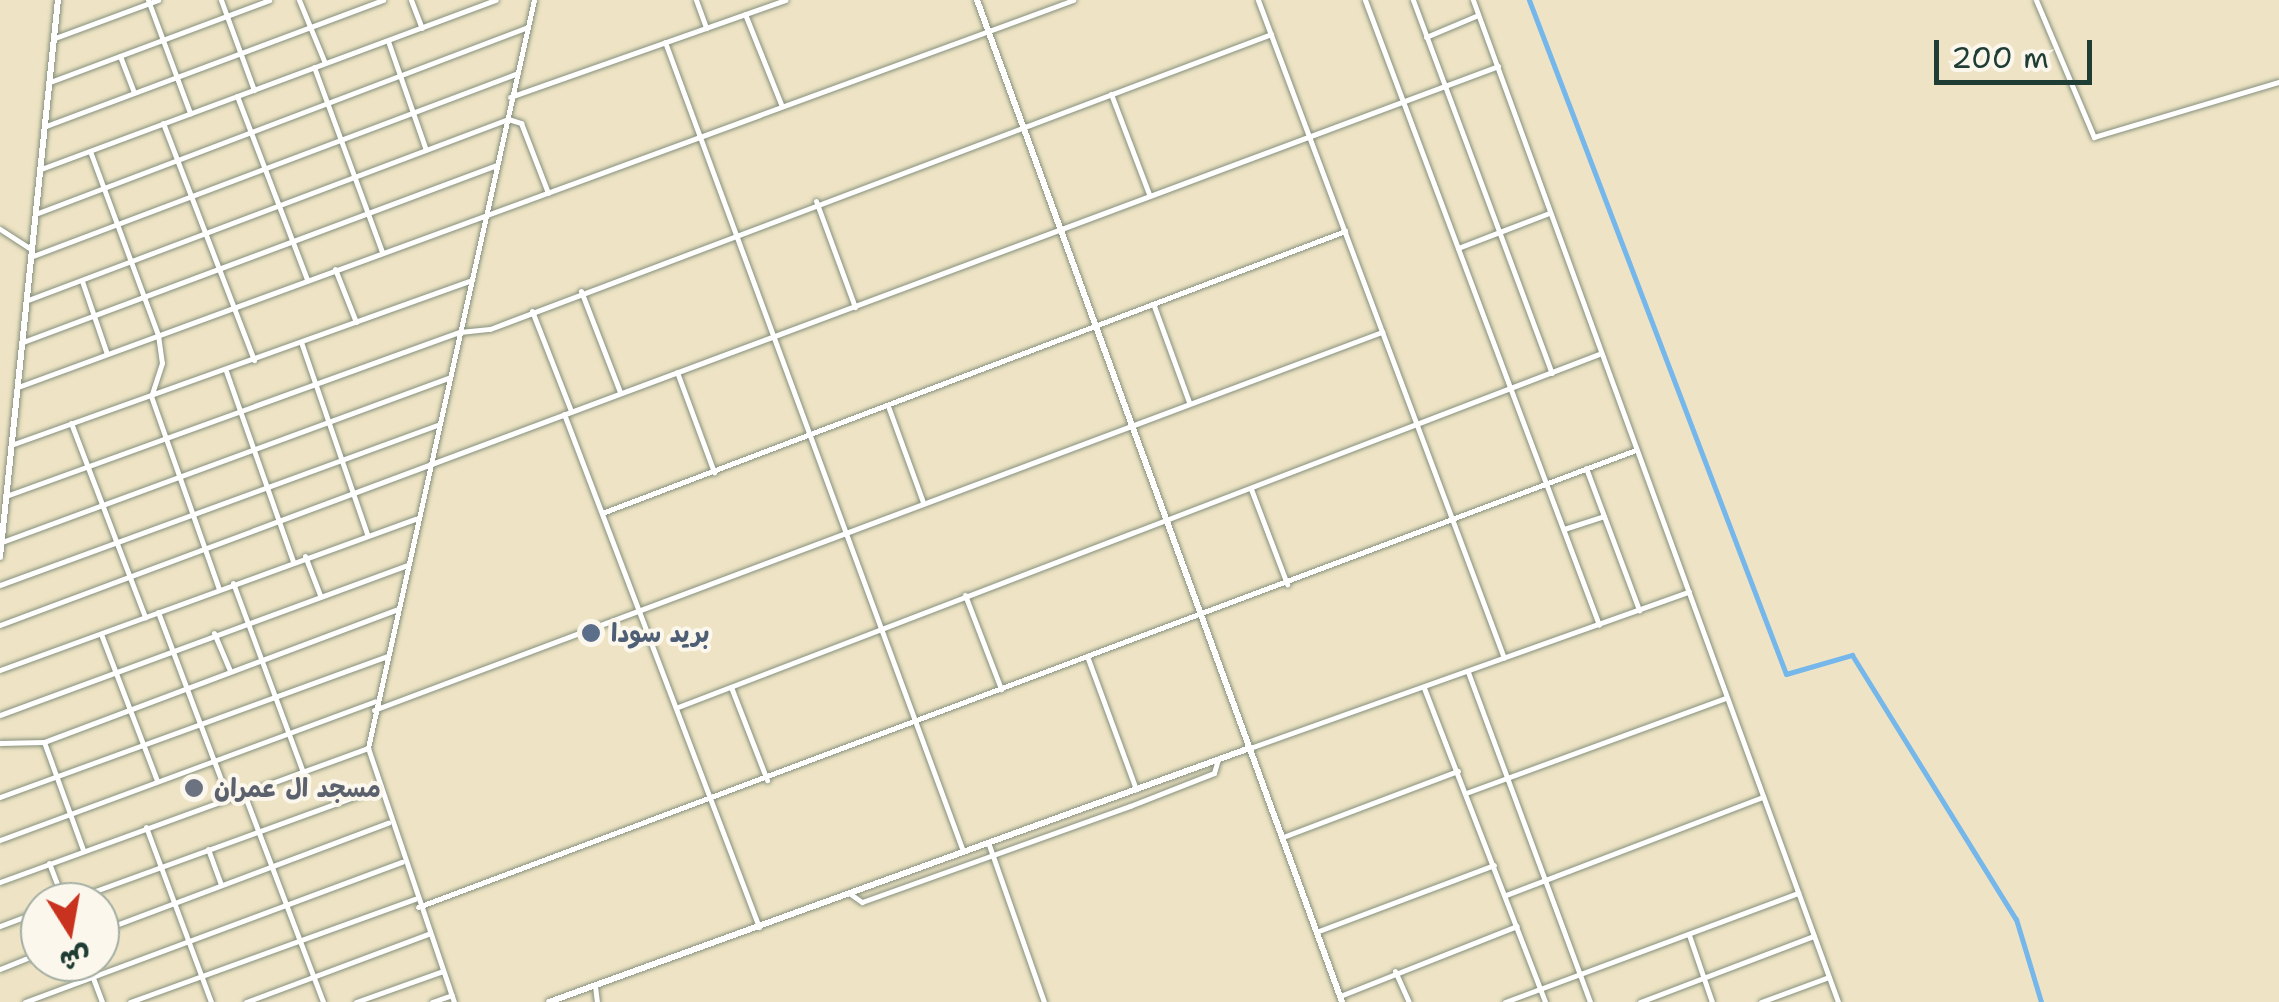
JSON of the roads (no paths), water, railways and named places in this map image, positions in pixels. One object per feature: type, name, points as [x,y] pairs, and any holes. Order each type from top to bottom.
[{"type":"street","points":[[0,558],[58,0]]},
{"type":"street","points":[[54,38],[158,0]]},
{"type":"street","points":[[221,0],[254,90]]},
{"type":"street","points":[[50,82],[269,0]]},
{"type":"street","points":[[299,0],[325,63]]},
{"type":"street","points":[[46,126],[383,0]]},
{"type":"street","points":[[412,0],[422,28]]},
{"type":"street","points":[[41,169],[496,0]]},
{"type":"street","points":[[432,1002],[453,998],[376,789],[368,748],[375,701],[534,0]]},
{"type":"street","points":[[696,0],[706,28]]},
{"type":"street","points":[[510,97],[785,0]]},
{"type":"street","points":[[977,0],[1340,999],[1395,971],[1517,926]]},
{"type":"street","points":[[18,387],[1072,0]]},
{"type":"street","points":[[1258,0],[1504,658]]},
{"type":"street","points":[[1365,0],[1599,625]]},
{"type":"street","points":[[1412,0],[1552,373]]},
{"type":"street","points":[[1473,0],[1838,1002]]},
{"type":"street","points":[[2036,0],[2094,137],[2279,82]]},
{"type":"street","points":[[149,2],[190,113]]},
{"type":"street","points":[[745,14],[781,106]]},
{"type":"street","points":[[1426,37],[1478,15]]},
{"type":"street","points":[[38,212],[528,27]]},
{"type":"street","points":[[6,496],[460,332],[532,311],[816,201],[1271,34]]},
{"type":"street","points":[[388,41],[426,150]]},
{"type":"street","points":[[665,42],[920,724],[963,851]]},
{"type":"street","points":[[120,56],[134,92]]},
{"type":"street","points":[[0,626],[1498,66]]},
{"type":"street","points":[[314,67],[382,252]]},
{"type":"street","points":[[34,253],[341,142],[518,72]]},
{"type":"street","points":[[1111,94],[1150,194]]},
{"type":"street","points":[[237,96],[307,279]]},
{"type":"street","points":[[28,300],[508,119],[521,123],[548,194]]},
{"type":"street","points":[[163,123],[254,360]]},
{"type":"street","points":[[90,151],[158,335],[162,364],[151,396],[163,440],[219,588]]},
{"type":"street","points":[[23,342],[497,165]]},
{"type":"street","points":[[816,201],[855,307]]},
{"type":"street","points":[[1458,248],[1549,213]]},
{"type":"street","points":[[0,229],[34,253]]},
{"type":"street","points":[[602,513],[1345,231]]},
{"type":"street","points":[[335,269],[356,322]]},
{"type":"street","points":[[11,445],[472,280]]},
{"type":"street","points":[[82,281],[107,354]]},
{"type":"street","points":[[581,291],[620,392]]},
{"type":"street","points":[[1154,305],[1189,402]]},
{"type":"street","points":[[532,311],[602,513],[759,927]]},
{"type":"street","points":[[374,710],[1130,423],[1382,332]]},
{"type":"street","points":[[301,342],[311,386],[367,534]]},
{"type":"street","points":[[678,707],[1600,354]]},
{"type":"street","points":[[226,371],[294,561]]},
{"type":"street","points":[[678,372],[714,472]]},
{"type":"street","points":[[2,542],[450,377]]},
{"type":"street","points":[[888,406],[923,502]]},
{"type":"street","points":[[72,423],[144,617]]},
{"type":"street","points":[[0,585],[438,425]]},
{"type":"street","points":[[418,907],[920,724],[1088,656],[1636,450]]},
{"type":"street","points":[[1586,468],[1640,610]]},
{"type":"street","points":[[1250,489],[1287,584]]},
{"type":"street","points":[[1564,528],[1604,516]]},
{"type":"street","points":[[0,670],[417,518]]},
{"type":"street","points":[[305,556],[320,595]]},
{"type":"street","points":[[0,715],[247,620],[408,565]]},
{"type":"street","points":[[233,583],[302,770]]},
{"type":"street","points":[[550,1002],[1689,592]]},
{"type":"street","points":[[965,595],[1001,690]]},
{"type":"street","points":[[0,743],[44,742],[261,657],[396,610]]},
{"type":"street","points":[[158,612],[227,796]]},
{"type":"street","points":[[101,633],[157,781]]},
{"type":"street","points":[[214,633],[229,669]]},
{"type":"street","points":[[0,798],[386,656]]},
{"type":"street","points":[[1088,656],[1136,788]]},
{"type":"street","points":[[1468,672],[1590,1002]]},
{"type":"street","points":[[731,687],[768,780]]},
{"type":"street","points":[[1424,687],[1546,1002]]},
{"type":"street","points":[[1466,792],[1726,698]]},
{"type":"street","points":[[0,840],[375,701]]},
{"type":"street","points":[[44,742],[83,850]]},
{"type":"street","points":[[0,882],[227,796],[368,748]]},
{"type":"street","points":[[849,893],[862,902],[1202,778],[1218,759]]},
{"type":"street","points":[[1282,837],[1458,771]]},
{"type":"street","points":[[118,882],[376,789]]},
{"type":"street","points":[[243,791],[323,1002]]},
{"type":"street","points":[[1506,895],[1763,798]]},
{"type":"street","points":[[120,923],[388,823]]},
{"type":"street","points":[[146,826],[211,1002]]},
{"type":"street","points":[[988,842],[1044,1002]]},
{"type":"street","points":[[208,849],[220,884]]},
{"type":"street","points":[[120,966],[402,862]]},
{"type":"street","points":[[49,864],[57,882]]},
{"type":"street","points":[[1316,932],[1494,865]]},
{"type":"street","points":[[1504,1002],[1798,893]]},
{"type":"street","points":[[130,1002],[415,898]]},
{"type":"street","points":[[246,1002],[428,934]]},
{"type":"street","points":[[1689,935],[1712,1002]]},
{"type":"street","points":[[1640,1002],[1814,936]]},
{"type":"street","points":[[356,1002],[443,971]]},
{"type":"street","points":[[1395,971],[1409,1002]]},
{"type":"street","points":[[1761,1002],[1829,977]]},
{"type":"street","points":[[25,1002],[77,982]]},
{"type":"street","points":[[595,986],[597,1002]]},
{"type":"waterway","points":[[1529,0],[1786,674],[1852,655],[2016,919],[2041,1002]]},
{"type":"place","name":"بريد سودا","points":[[591,633]]},
{"type":"place","name":"مسجد ال عمران","points":[[194,788]]}]
